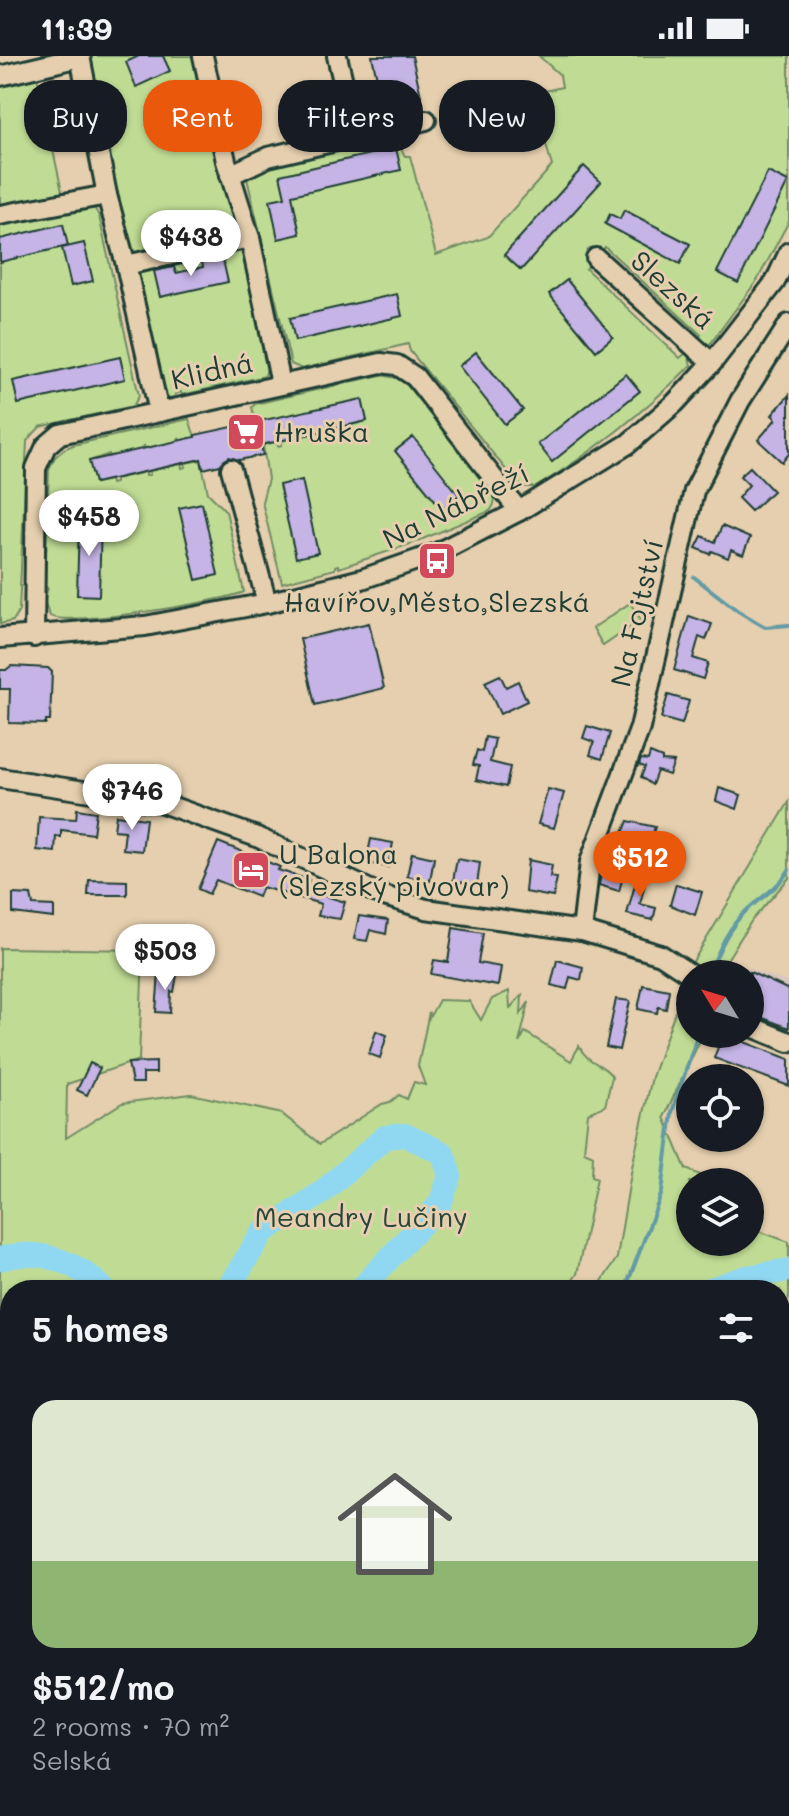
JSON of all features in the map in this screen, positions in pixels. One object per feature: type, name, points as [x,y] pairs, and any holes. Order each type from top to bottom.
[{"type":"street","points":[[203,56],[230,175],[250,238],[281,384]]},
{"type":"street","points":[[337,56],[343,80]]},
{"type":"street","points":[[0,76],[80,57],[107,195],[159,412]]},
{"type":"street","points":[[230,175],[268,157],[290,152]]},
{"type":"street","points":[[0,215],[107,195]]},
{"type":"street","points":[[126,265],[250,238]]},
{"type":"street","name":"Na Nábřeží","points":[[0,638],[145,626],[267,603],[362,579],[437,553],[519,511],[628,444],[675,403],[712,363],[775,282],[789,252]]},
{"type":"street","name":"Slezská","points":[[596,258],[712,363]]},
{"type":"street","name":"Na Fojtství","points":[[582,931],[590,862],[640,728],[694,491],[740,401],[789,324]]},
{"type":"street","name":"Klidná","points":[[34,637],[36,468],[46,446],[60,434],[381,363],[397,365],[415,377],[519,511]]},
{"type":"street","points":[[231,469],[267,603]]},
{"type":"street","points":[[0,778],[179,808],[257,837],[381,895],[426,909],[582,931],[661,955],[676,965]]},
{"type":"street","points":[[764,1032],[789,1042]]},
{"type":"shaded area","points":[[764,974],[789,983],[789,1034],[764,1022]]},
{"type":"green space","points":[[85,56],[199,56],[204,80],[143,80],[143,152],[221,152],[266,355],[265,376],[182,395],[181,392],[175,397],[163,395],[135,280],[139,279],[138,275],[135,278],[107,152],[127,152],[127,80],[90,80]]},
{"type":"green space","points":[[539,56],[789,56],[789,221],[758,279],[710,344],[696,342],[701,335],[605,247],[586,269],[680,358],[687,352],[691,365],[637,415],[598,445],[536,487],[524,487],[515,481],[410,351],[408,344],[302,369],[291,364],[247,178],[251,170],[327,152],[403,152],[405,156],[410,156],[436,255],[488,237],[552,166],[548,152],[555,152],[555,89],[562,87],[560,75]]},
{"type":"green space","points":[[36,71],[38,80],[24,80],[24,152],[53,152],[64,201],[0,213],[0,79]]},
{"type":"green space","points":[[84,206],[95,209],[99,216],[139,396],[133,406],[40,427],[27,441],[19,611],[13,621],[0,624],[0,225]]},
{"type":"green space","points":[[381,375],[406,384],[491,490],[493,506],[490,511],[413,543],[282,583],[262,502],[268,479],[263,445],[276,442],[278,446],[282,445],[281,441],[311,434],[312,438],[316,437],[316,433],[347,426],[348,430],[352,429],[352,425],[367,421],[362,400],[256,424],[252,407]]},
{"type":"green space","points":[[189,419],[195,437],[180,441],[179,438],[176,442],[145,449],[144,446],[141,450],[110,457],[109,454],[90,461],[95,483],[110,480],[111,484],[115,483],[115,479],[146,472],[150,475],[150,471],[181,464],[182,468],[186,467],[185,463],[201,460],[208,493],[226,511],[244,592],[177,607],[113,616],[63,619],[50,616],[44,601],[48,588],[45,587],[49,469],[55,457],[73,445]]},
{"type":"green space","points":[[630,603],[641,620],[603,646],[593,628]]},
{"type":"green space","points":[[789,802],[789,878],[752,920],[727,960],[694,960]]},
{"type":"green space","name":"Meandry Lučiny","points":[[0,948],[143,950],[139,1060],[67,1084],[66,1138],[122,1103],[191,1094],[282,1114],[320,1144],[399,1095],[407,1099],[414,1082],[425,1085],[418,1066],[429,1012],[429,1018],[439,1000],[469,1001],[481,1020],[492,999],[509,991],[510,1008],[522,995],[521,1014],[529,1002],[519,1043],[525,1032],[571,1061],[579,1046],[587,1057],[606,1069],[612,1077],[605,1106],[588,1113],[584,1151],[593,1155],[592,1176],[597,1178],[577,1274],[573,1280],[0,1280]]},
{"type":"green space","points":[[676,1010],[676,1048],[696,1048],[689,1064],[676,1064],[676,1091],[664,1117],[676,1152],[679,1152],[686,1168],[676,1168],[676,1256],[764,1256],[764,1233],[789,1242],[789,1280],[603,1280],[617,1258],[632,1167],[652,1077]]},
{"type":"building","points":[[139,56],[163,56],[170,71],[151,80],[143,80],[143,84],[136,87],[126,62]]},
{"type":"building","points":[[372,56],[412,56],[417,80],[377,80]]},
{"type":"building","points":[[379,152],[397,152],[401,170],[292,195],[300,234],[278,239],[270,200],[285,197],[280,175]]},
{"type":"building","points":[[584,166],[601,182],[521,270],[504,255]]},
{"type":"building","points":[[768,172],[788,182],[738,283],[717,272]]},
{"type":"building","points":[[624,210],[690,244],[680,264],[605,224],[610,214],[620,219]]},
{"type":"building","points":[[63,224],[68,246],[0,262],[0,239]]},
{"type":"building","points":[[84,243],[93,281],[71,286],[62,248]]},
{"type":"building","points":[[222,256],[228,282],[160,297],[154,271],[174,267],[176,273],[203,267],[202,261]]},
{"type":"building","points":[[567,280],[613,337],[596,351],[549,294]]},
{"type":"building","points":[[397,294],[402,316],[295,341],[290,318]]},
{"type":"building","points":[[476,352],[523,410],[505,424],[459,366]]},
{"type":"building","points":[[120,357],[125,379],[18,404],[13,381]]},
{"type":"building","points":[[626,374],[640,391],[552,462],[538,444]]},
{"type":"building","points":[[789,395],[789,454],[782,462],[758,440],[776,419],[772,415]]},
{"type":"building","points":[[362,399],[367,421],[261,445],[263,455],[239,460],[229,457],[220,465],[203,469],[201,459],[95,483],[89,461],[195,435]]},
{"type":"building","points":[[413,437],[459,495],[442,509],[395,451]]},
{"type":"building","points":[[750,467],[773,491],[751,511],[738,498],[749,485],[740,476]]},
{"type":"building","points":[[302,480],[318,553],[296,558],[279,485]]},
{"type":"building","points":[[202,503],[218,575],[196,580],[179,508]]},
{"type":"building","points":[[79,520],[101,521],[99,596],[77,595]]},
{"type":"building","points":[[722,526],[750,538],[743,555],[731,550],[728,558],[696,548],[702,536],[715,542]]},
{"type":"building","points":[[689,616],[712,624],[706,640],[699,637],[693,658],[708,663],[703,679],[674,670]]},
{"type":"building","points":[[369,623],[384,688],[315,705],[300,639]]},
{"type":"building","points":[[11,666],[48,668],[52,672],[50,721],[46,724],[9,723],[10,689],[0,689],[0,670]]},
{"type":"building","points":[[500,675],[506,687],[518,681],[527,701],[500,714],[485,682]]},
{"type":"building","points":[[668,695],[689,701],[682,724],[661,718]]},
{"type":"building","points":[[587,726],[610,733],[602,759],[590,755],[594,742],[583,738]]},
{"type":"building","points":[[485,737],[495,739],[490,762],[510,767],[506,787],[476,780],[479,766],[473,765],[477,750],[482,752]]},
{"type":"building","points":[[650,753],[662,758],[662,761],[674,762],[669,775],[657,771],[652,785],[641,777],[645,767],[639,765],[641,759],[648,760]]},
{"type":"building","points":[[719,788],[741,795],[737,809],[716,801]]},
{"type":"building","points":[[548,789],[564,793],[554,828],[538,824]]},
{"type":"building","points":[[77,809],[96,812],[93,834],[61,830],[61,837],[56,836],[55,852],[37,850],[39,817],[76,819]]},
{"type":"building","points":[[116,815],[146,819],[142,851],[123,849],[125,831],[114,830]]},
{"type":"building","points":[[628,821],[655,827],[649,845],[637,841],[635,848],[619,842]]},
{"type":"building","points":[[371,839],[393,843],[388,867],[366,863]]},
{"type":"building","points":[[218,842],[280,867],[278,870],[309,880],[306,890],[345,902],[340,919],[318,916],[321,904],[262,887],[258,897],[216,880],[209,894],[198,889]]},
{"type":"building","points":[[412,853],[434,858],[430,881],[407,876]]},
{"type":"building","points":[[457,859],[480,863],[477,885],[453,881]]},
{"type":"building","points":[[604,859],[626,866],[619,891],[599,885]]},
{"type":"building","points":[[528,860],[552,865],[550,877],[557,878],[553,897],[525,892]]},
{"type":"building","points":[[639,870],[648,872],[640,904],[656,908],[653,920],[627,914]]},
{"type":"building","points":[[89,880],[127,881],[127,895],[88,895]]},
{"type":"building","points":[[676,884],[702,892],[695,915],[670,905]]},
{"type":"building","points":[[13,894],[31,895],[33,905],[54,906],[54,918],[13,913]]},
{"type":"building","points":[[359,916],[388,920],[386,934],[370,930],[367,941],[354,939]]},
{"type":"building","points":[[453,928],[483,933],[478,963],[501,967],[498,986],[431,974],[434,960],[448,962]]},
{"type":"building","points":[[557,960],[583,967],[581,980],[570,977],[567,989],[551,985]]},
{"type":"building","points":[[159,973],[177,975],[174,992],[171,991],[170,1013],[156,1012]]},
{"type":"building","points":[[764,978],[789,990],[789,1028],[764,1018]]},
{"type":"building","points":[[643,985],[669,990],[666,1009],[658,1007],[657,1013],[638,1009]]},
{"type":"building","points":[[616,999],[630,1001],[619,1050],[606,1047]]},
{"type":"building","points":[[376,1031],[387,1035],[380,1058],[369,1054]]},
{"type":"building","points":[[718,1048],[760,1048],[789,1059],[789,1086],[764,1077],[764,1064],[730,1064],[714,1058]]},
{"type":"building","points":[[156,1062],[156,1073],[143,1073],[143,1083],[132,1083],[128,1063]]},
{"type":"building","points":[[90,1063],[100,1068],[87,1095],[77,1090]]},
{"type":"waterway","points":[[694,577],[738,611],[765,627],[789,625]]},
{"type":"waterway","points":[[715,960],[735,923],[789,870]]},
{"type":"waterway","points":[[629,1280],[662,1192],[672,1112],[693,1048]]},
{"type":"waterway","points":[[233,1280],[263,1232],[320,1194],[385,1137],[405,1135],[443,1153],[450,1176],[440,1204],[369,1280]]},
{"type":"waterway","points":[[0,1259],[28,1255],[56,1259],[93,1280]]},
{"type":"waterway","points":[[738,1280],[789,1270]]},
{"type":"place","name":"Hruška","points":[[246,432]]},
{"type":"place","name":"Havířov,Město,Slezská","points":[[437,561]]},
{"type":"place","name":"U Balona (Slezský pivovar)","points":[[251,870]]}]
